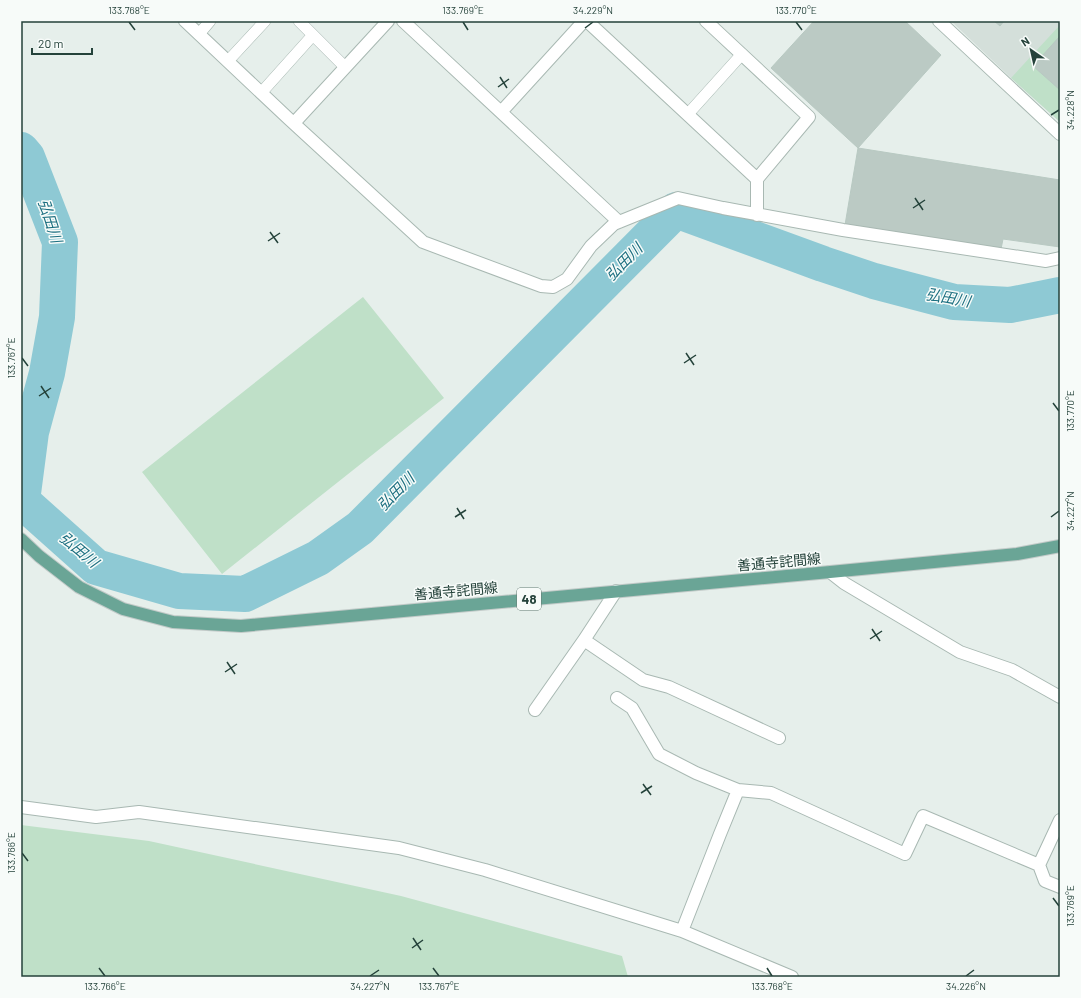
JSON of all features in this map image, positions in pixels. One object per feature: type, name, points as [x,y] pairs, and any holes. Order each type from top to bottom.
[{"type":"main road","name":"善通寺詫間線","points":[[21,539],[39,556],[79,587],[123,609],[173,622],[241,626],[1017,554],[1060,546]]},
{"type":"street","points":[[185,21],[423,242],[541,286],[553,287],[567,279],[591,246],[614,224],[678,198],[758,215],[843,230],[1046,261],[1060,258]]},
{"type":"street","points":[[294,123],[388,21]]},
{"type":"street","points":[[403,21],[619,222]]},
{"type":"street","points":[[501,112],[585,21],[757,179]]},
{"type":"street","points":[[706,21],[809,117],[757,179],[758,215]]},
{"type":"street","points":[[939,21],[1060,134]]},
{"type":"street","points":[[830,572],[844,583],[960,652],[1012,670],[1060,697]]},
{"type":"street","points":[[535,710],[616,591]]},
{"type":"street","points":[[584,640],[643,680],[669,687],[779,738]]},
{"type":"street","points":[[617,698],[632,708],[659,754],[696,773],[738,790],[771,793],[905,854],[923,816],[1039,865]]},
{"type":"street","points":[[682,931],[738,790]]},
{"type":"street","points":[[21,807],[96,817],[140,812],[399,848],[485,870],[682,931],[792,977]]},
{"type":"street","points":[[1060,820],[1039,865],[1045,881],[1060,887]]},
{"type":"lane","points":[[199,34],[210,21]]},
{"type":"lane","points":[[228,61],[265,21]]},
{"type":"lane","points":[[299,21],[345,67]]},
{"type":"lane","points":[[261,92],[314,35]]},
{"type":"lane","points":[[688,114],[742,54]]},
{"type":"shaded area","points":[[951,21],[1060,21],[1060,122],[1011,78]]},
{"type":"green space","points":[[1060,25],[1060,122],[1011,78]]},
{"type":"green space","points":[[363,297],[444,398],[222,574],[142,472]]},
{"type":"green space","points":[[21,825],[149,841],[401,896],[622,956],[628,977],[21,977]]},
{"type":"building","points":[[814,21],[905,21],[941,55],[858,148],[771,68]]},
{"type":"building","points":[[994,21],[1004,21],[1000,26]]},
{"type":"building","points":[[1060,36],[1060,90],[1033,66]]},
{"type":"building","points":[[858,148],[1060,180],[1060,247],[1003,239],[1001,249],[845,225]]},
{"type":"waterway","name":"弘田川","points":[[21,150],[27,157],[60,242],[57,317],[47,373],[31,432],[22,501],[96,567],[179,591],[245,594],[318,558],[360,528],[676,210],[823,264],[874,281],[954,302],[1010,305],[1060,295]]}]
